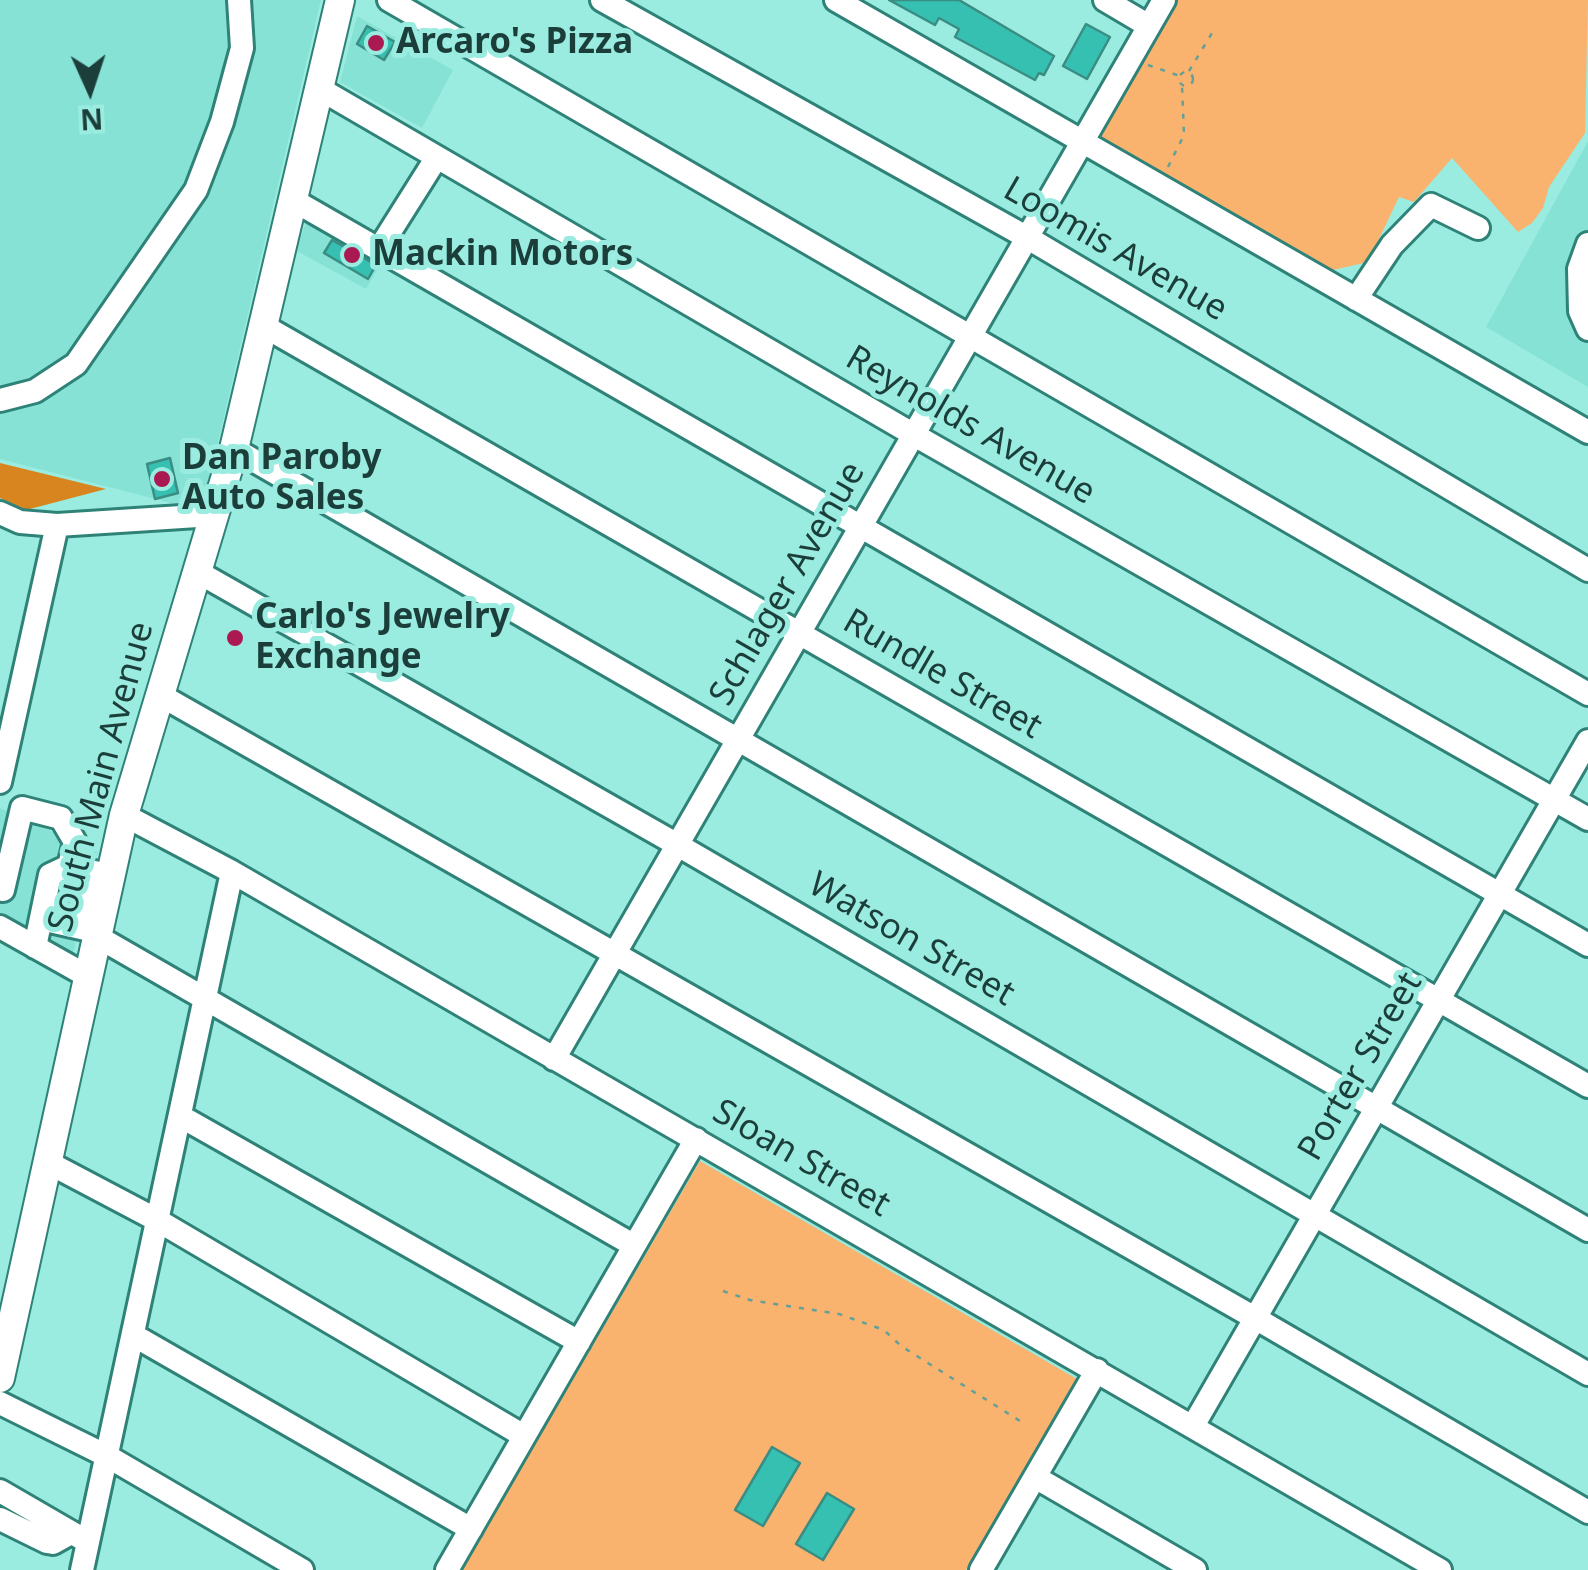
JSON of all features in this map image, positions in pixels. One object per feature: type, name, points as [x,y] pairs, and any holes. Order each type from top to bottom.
[{"type":"main road","name":"South Main Avenue","points":[[0,1378],[88,977],[79,902],[124,815],[234,448],[340,0]]},
{"type":"street","points":[[0,400],[35,391],[76,364],[196,190],[222,122],[242,48],[240,0]]},
{"type":"street","points":[[388,0],[1588,694]]},
{"type":"street","name":"Loomis Avenue","points":[[602,0],[1028,238],[1588,570]]},
{"type":"street","points":[[836,0],[1588,432]]},
{"type":"street","points":[[1105,0],[1149,26]]},
{"type":"street","name":"Schlager Avenue","points":[[554,1059],[1164,0]]},
{"type":"street","name":"Reynolds Avenue","points":[[320,89],[916,436],[1588,819]]},
{"type":"street","points":[[379,249],[437,157]]},
{"type":"street","points":[[293,200],[1588,945]]},
{"type":"street","points":[[1356,299],[1392,245],[1431,205],[1478,228]]},
{"type":"street","points":[[1585,316],[1579,269],[1588,244]]},
{"type":"street","name":"Rundle Street","points":[[262,325],[1588,1086]]},
{"type":"street","points":[[234,448],[1588,1230]]},
{"type":"street","points":[[0,513],[20,522],[57,525],[213,515]]},
{"type":"street","points":[[0,782],[57,525]]},
{"type":"street","name":"Watson Street","points":[[196,572],[676,844],[1588,1374]]},
{"type":"street","points":[[160,695],[1255,1318],[1588,1512]]},
{"type":"street","name":"Porter Street","points":[[1193,1426],[1588,742]]},
{"type":"street","points":[[3,890],[22,808],[61,818],[75,842],[79,902],[35,947]]},
{"type":"street","name":"Sloan Street","points":[[124,815],[232,872],[1440,1570]]},
{"type":"street","points":[[82,1570],[79,1538],[106,1456],[232,872]]},
{"type":"street","points":[[79,902],[205,998],[632,1245]]},
{"type":"street","points":[[0,927],[88,977]]},
{"type":"street","points":[[180,1116],[578,1342]]},
{"type":"street","points":[[447,1570],[696,1139]]},
{"type":"street","points":[[47,1162],[157,1220],[524,1436]]},
{"type":"street","points":[[133,1335],[472,1529]]},
{"type":"street","points":[[981,1570],[1097,1370]]},
{"type":"street","points":[[0,1403],[106,1456],[302,1570]]},
{"type":"street","points":[[1035,1477],[1195,1570]]},
{"type":"street","points":[[0,1491],[79,1538]]},
{"type":"street","points":[[0,1519],[52,1544],[79,1538]]},
{"type":"path","points":[[1128,62],[1180,76],[1188,72],[1212,33]]},
{"type":"path","points":[[1182,85],[1193,81],[1188,72]]},
{"type":"path","points":[[1158,186],[1184,135],[1180,76]]},
{"type":"path","points":[[723,1291],[750,1300],[839,1314],[884,1330],[901,1346],[1020,1421]]},
{"type":"shaded area","points":[[0,0],[321,0],[202,511],[0,459]]},
{"type":"shaded area","points":[[1178,0],[1588,0],[1585,133],[1549,187],[1543,208],[1532,223],[1518,232],[1452,158],[1414,202],[1399,197],[1368,262],[1333,270],[1245,230],[1097,142]]},
{"type":"shaded area","points":[[357,16],[453,70],[422,128],[340,82]]},
{"type":"shaded area","points":[[1588,141],[1588,387],[1486,327]]},
{"type":"shaded area","points":[[308,214],[382,261],[366,289],[297,251]]},
{"type":"shaded area","points":[[0,463],[106,489],[26,510],[0,498]]},
{"type":"shaded area","points":[[0,808],[97,852],[73,954],[0,913]]},
{"type":"shaded area","points":[[700,1161],[1077,1379],[966,1570],[462,1570]]},
{"type":"building","points":[[889,0],[959,0],[1054,56],[1044,75],[1039,73],[1035,80],[955,37],[959,29],[939,18],[935,25]]},
{"type":"building","points":[[1086,24],[1110,37],[1087,79],[1063,66]]},
{"type":"building","name":"Arcaro's Pizza","points":[[367,26],[395,42],[384,60],[357,44]]},
{"type":"building","name":"Mackin Motors","points":[[332,240],[376,265],[368,279],[324,253]]},
{"type":"building","name":"Dan Paroby Auto Sales","points":[[170,458],[178,493],[155,499],[147,464]]},
{"type":"building","points":[[772,1447],[800,1463],[763,1526],[735,1510]]},
{"type":"building","points":[[827,1493],[854,1509],[823,1560],[796,1544]]},
{"type":"tunnel","points":[[65,910],[71,887]]},
{"type":"place","name":"Arcaro's Pizza","points":[[376,43]]},
{"type":"place","name":"Mackin Motors","points":[[352,255]]},
{"type":"place","name":"Dan Paroby Auto Sales","points":[[162,479]]},
{"type":"place","name":"Carlo's Jewelry Exchange","points":[[235,638]]}]
